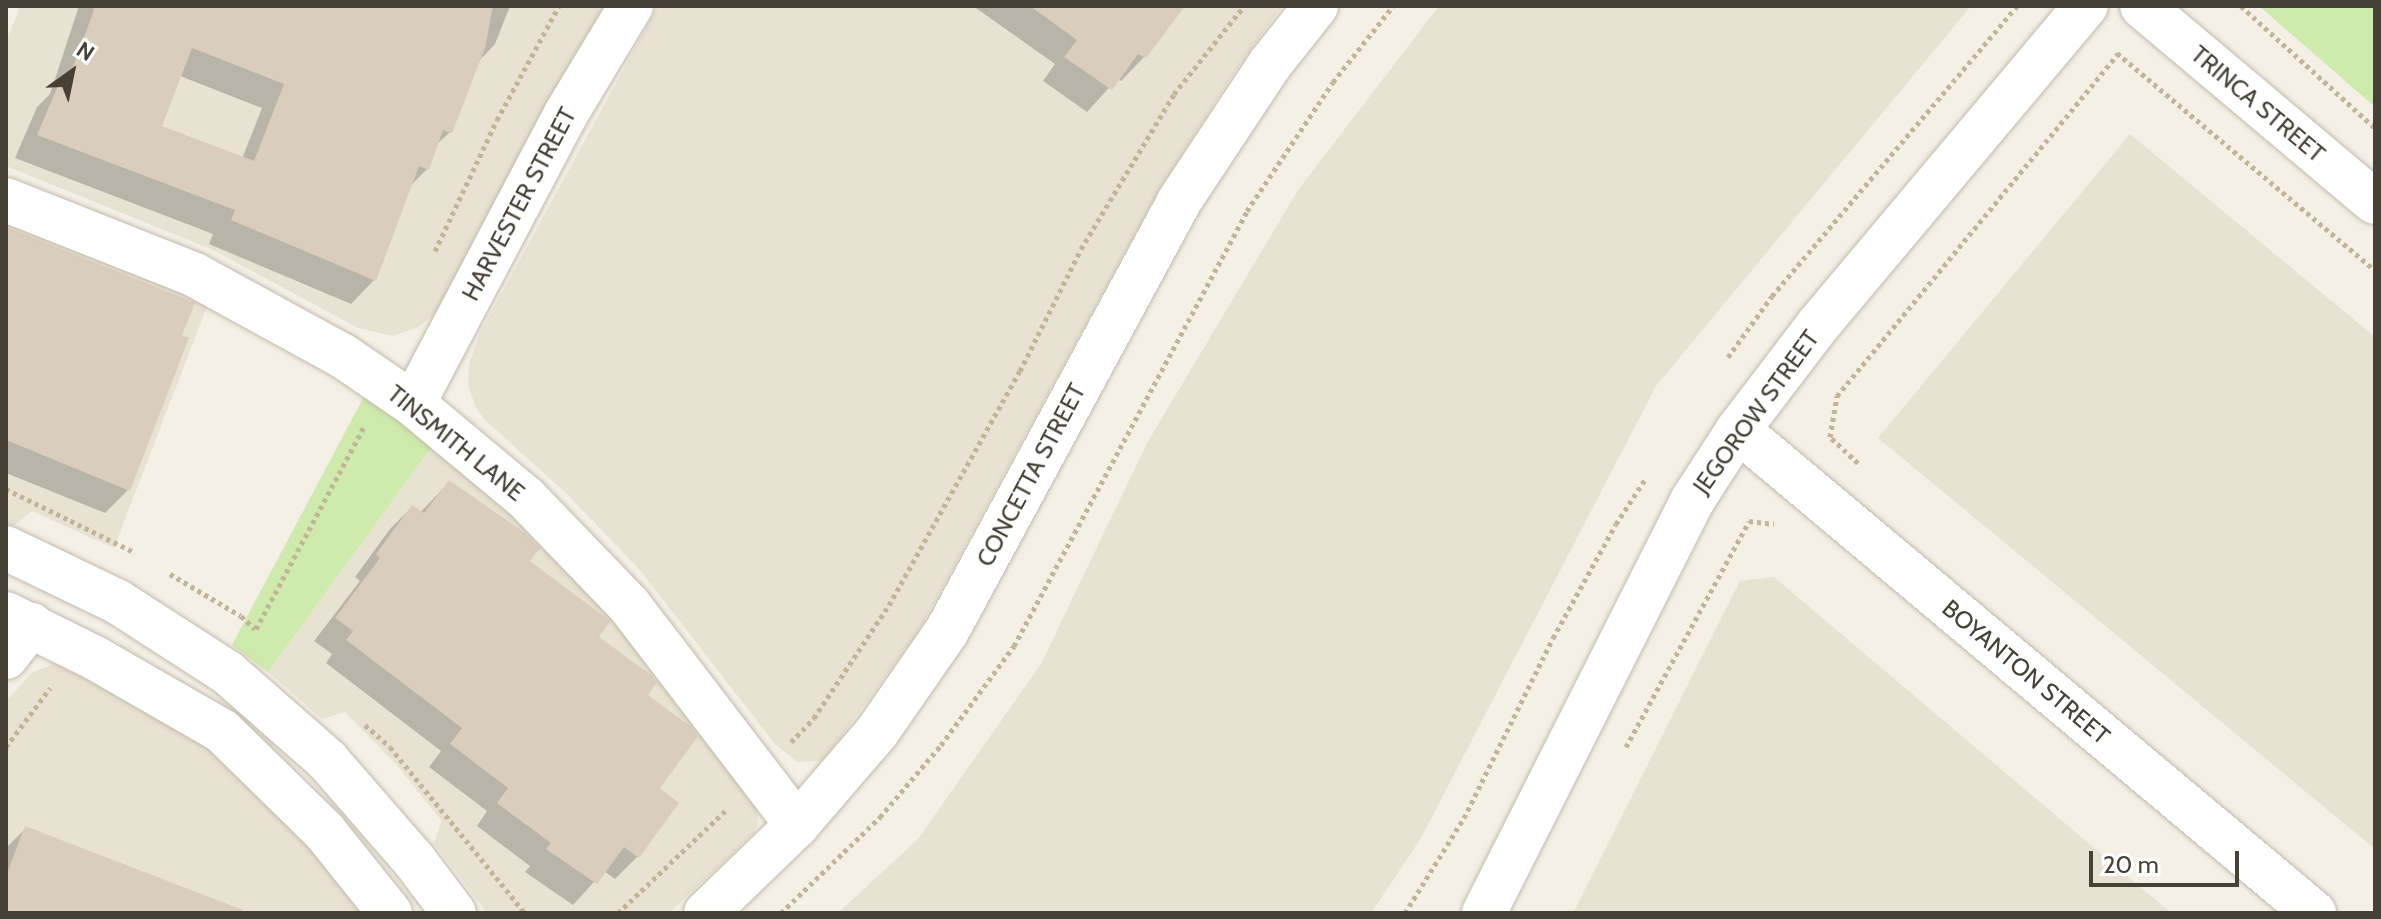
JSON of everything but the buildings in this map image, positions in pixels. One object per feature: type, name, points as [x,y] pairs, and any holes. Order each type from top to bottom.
[{"type":"street","name":"HARVESTER STREET","points":[[413,404],[567,112],[631,6]]},
{"type":"street","name":"CONCETTA STREET","points":[[706,913],[797,825],[877,732],[947,631],[1178,203],[1270,64],[1316,6]]},
{"type":"street","name":"TRINCA STREET","points":[[2142,6],[2375,202]]},
{"type":"street","name":"JEGOROW STREET","points":[[1484,913],[1692,501],[1738,430],[1818,325],[2081,12]]},
{"type":"street","name":"TINSMITH LANE","points":[[6,200],[193,274],[343,356],[413,404],[526,498],[629,605],[797,825]]},
{"type":"street","name":"BOYANTON STREET","points":[[1738,430],[2314,913]]},
{"type":"street","points":[[6,548],[118,602],[228,673],[327,760],[414,860],[454,913]]},
{"type":"street","points":[[14,632],[222,731],[325,832],[390,913]]},
{"type":"path","points":[[618,913],[814,718],[889,605],[1020,371],[1081,249],[1174,94],[1244,6]]},
{"type":"path","points":[[781,913],[880,817],[941,745],[1014,646],[1247,211],[1333,82],[1393,6]]},
{"type":"path","points":[[2241,6],[2375,128]]},
{"type":"path","points":[[2081,12],[2118,54],[2375,270]]},
{"type":"path","points":[[1842,517],[1873,477],[1830,437],[1837,396],[2118,54]]},
{"type":"path","points":[[1619,759],[1749,521],[1787,525]]},
{"type":"path","points":[[6,747],[53,684]]},
{"type":"shaded area","points":[[20,6],[604,6],[440,309],[419,327],[393,336],[358,328],[213,250],[6,166],[6,42]]},
{"type":"shaded area","points":[[658,6],[1282,6],[1230,79],[1154,199],[917,634],[823,761],[797,762],[774,743],[640,570],[566,493],[485,420],[476,408],[468,385],[469,364],[480,333]]},
{"type":"shaded area","points":[[1439,6],[1971,6],[1656,386],[1421,838],[1371,913],[838,913],[918,839],[1041,664],[1147,443],[1298,190]]},
{"type":"shaded area","points":[[2130,134],[2375,337],[2375,849],[1878,438]]},
{"type":"shaded area","points":[[6,213],[211,296],[114,548],[32,511],[13,526],[6,524]]},
{"type":"shaded area","points":[[438,438],[586,573],[757,804],[758,825],[752,835],[669,913],[487,913],[434,843],[442,821],[395,763],[345,712],[322,719],[268,672]]},
{"type":"shaded area","points":[[1774,577],[2171,913],[1573,913],[1740,581]]},
{"type":"shaded area","points":[[59,662],[224,754],[373,913],[6,913],[6,701],[33,672]]},
{"type":"green space","points":[[2259,6],[2375,6],[2375,107]]},
{"type":"green space","points":[[368,389],[438,438],[268,672],[232,645]]}]
